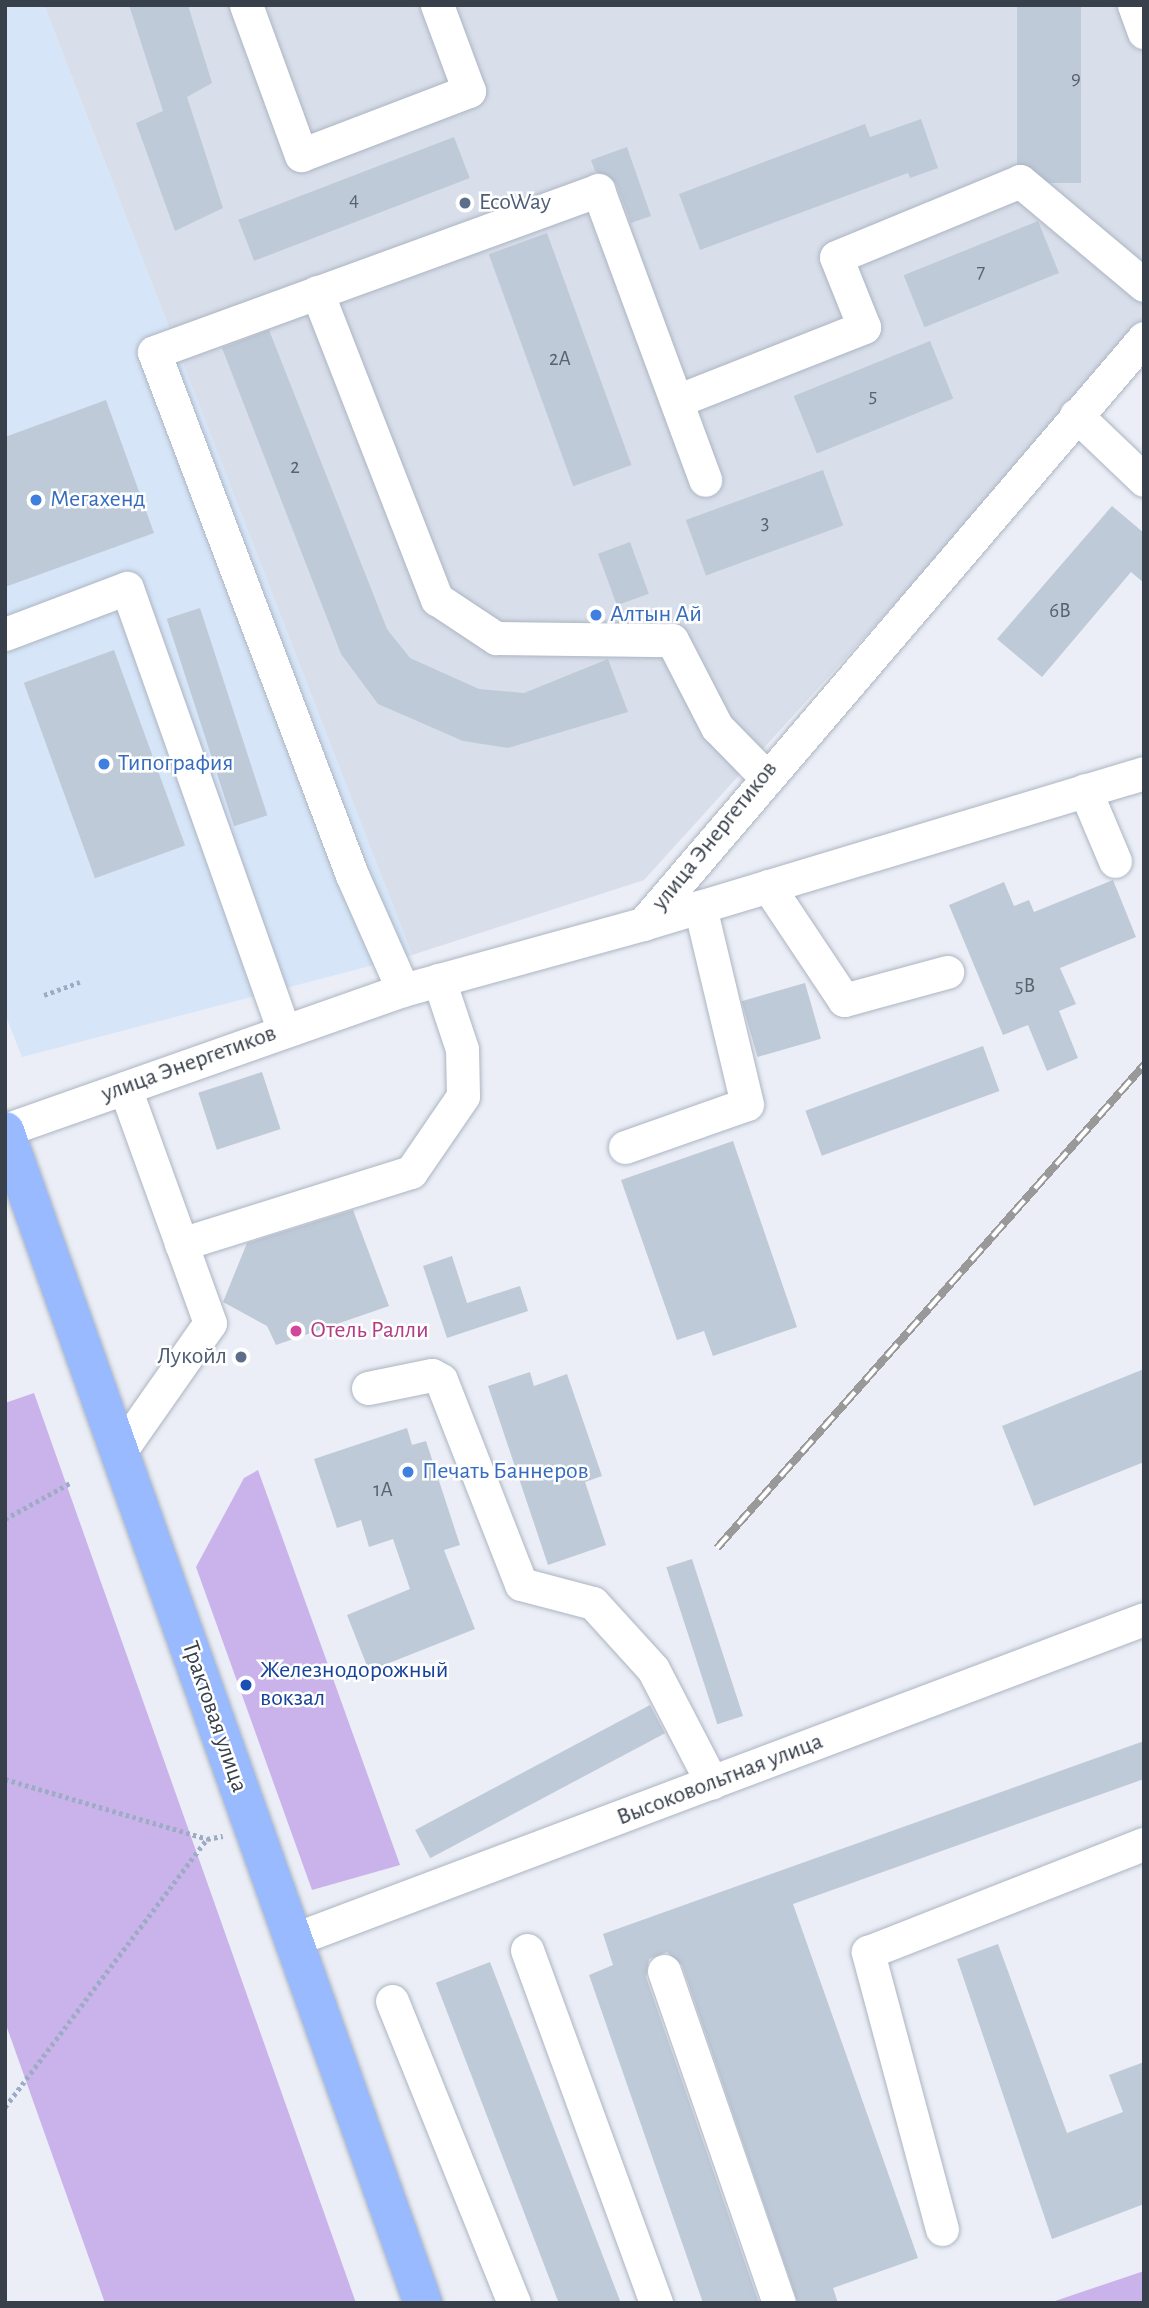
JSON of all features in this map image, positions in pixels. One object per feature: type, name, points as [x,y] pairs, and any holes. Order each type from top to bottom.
[{"type":"main road","name":"Трактовая улица","points":[[5,1130],[423,2303]]},
{"type":"street","points":[[246,5],[301,155],[469,91],[438,5]]},
{"type":"street","points":[[1134,5],[1144,32]]},
{"type":"street","points":[[678,400],[863,327],[836,257],[1020,181],[1144,285]]},
{"type":"street","points":[[403,990],[352,875],[154,352],[598,190],[678,400],[705,480]]},
{"type":"street","points":[[317,292],[437,599],[496,638],[672,640],[717,727],[764,775]]},
{"type":"street","name":"улица Энергетиков","points":[[5,1130],[283,1029],[403,990],[643,924],[764,775],[1144,338]]},
{"type":"street","points":[[1076,415],[1144,480]]},
{"type":"street","points":[[5,634],[127,588],[283,1029]]},
{"type":"street","points":[[643,924],[1144,773]]},
{"type":"street","points":[[1085,790],[1115,861]]},
{"type":"street","points":[[768,886],[844,1000],[947,972]]},
{"type":"street","points":[[625,1147],[747,1104],[700,907]]},
{"type":"street","points":[[181,1244],[411,1172],[463,1096],[462,1049],[439,980]]},
{"type":"street","points":[[121,1450],[210,1323],[125,1088]]},
{"type":"street","points":[[368,1388],[432,1375],[441,1380],[521,1584],[593,1603],[653,1669],[712,1783]]},
{"type":"street","name":"Высоковольтная улица","points":[[295,1939],[1144,1619]]},
{"type":"street","points":[[942,2229],[868,1952],[1144,1844]]},
{"type":"street","points":[[527,1950],[656,2303]]},
{"type":"street","points":[[664,1971],[779,2303]]},
{"type":"street","points":[[392,2001],[514,2303]]},
{"type":"path","points":[[44,995],[80,982]]},
{"type":"path","points":[[5,1519],[70,1483]]},
{"type":"path","points":[[5,1779],[207,1839],[253,1830]]},
{"type":"path","points":[[5,2107],[207,1839]]},
{"type":"shaded area","points":[[5,5],[44,5],[412,955],[22,1057],[5,1014]]},
{"type":"shaded area","points":[[44,5],[1144,5],[1144,329],[644,880],[412,955]]},
{"type":"shaded area","points":[[34,1393],[356,2303],[105,2303],[5,2022],[5,1403]]},
{"type":"shaded area","points":[[258,1470],[400,1865],[312,1890],[196,1567],[244,1478]]},
{"type":"shaded area","points":[[1144,2271],[1144,2303],[1049,2303]]},
{"type":"building","points":[[129,5],[188,5],[212,83],[187,97],[223,208],[175,231],[136,123],[163,111]]},
{"type":"building","points":[[1017,5],[1081,5],[1081,183],[1017,183]]},
{"type":"building","points":[[921,119],[938,168],[910,178],[908,173],[700,250],[679,194],[865,124],[870,137]]},
{"type":"building","points":[[454,137],[470,178],[254,261],[238,220]]},
{"type":"building","points":[[627,147],[651,216],[631,223],[616,183],[595,171],[591,160]]},
{"type":"building","points":[[1038,221],[1059,273],[925,327],[904,275]]},
{"type":"building","points":[[547,233],[631,465],[573,486],[489,254]]},
{"type":"building","points":[[269,330],[387,629],[410,658],[479,689],[524,693],[608,659],[628,712],[508,748],[463,741],[378,704],[341,654],[222,348]]},
{"type":"building","points":[[930,341],[953,398],[817,454],[794,396]]},
{"type":"building","points":[[106,400],[154,533],[5,587],[5,437]]},
{"type":"building","points":[[823,470],[843,525],[706,575],[686,520]]},
{"type":"building","points":[[1112,506],[1144,533],[1144,583],[1131,572],[1042,677],[997,639]]},
{"type":"building","points":[[630,542],[649,594],[617,605],[598,554]]},
{"type":"building","points":[[200,608],[267,815],[234,826],[167,619]]},
{"type":"building","points":[[114,650],[185,845],[95,878],[24,683]]},
{"type":"building","points":[[1113,880],[1136,937],[1060,968],[1076,1004],[1059,1011],[1078,1058],[1047,1071],[1028,1025],[1003,1035],[949,905],[1004,882],[1014,906],[1029,900],[1034,912]]},
{"type":"building","points":[[805,983],[821,1039],[758,1057],[742,1001]]},
{"type":"building","points":[[983,1046],[999,1091],[822,1156],[805,1111]]},
{"type":"building","points":[[262,1072],[281,1129],[217,1150],[198,1093]]},
{"type":"building","points":[[733,1141],[797,1327],[713,1356],[704,1331],[677,1340],[621,1180]]},
{"type":"building","points":[[353,1210],[389,1306],[276,1345],[267,1326],[223,1302],[247,1243]]},
{"type":"building","points":[[452,1256],[467,1303],[520,1286],[528,1311],[447,1338],[423,1266]]},
{"type":"building","points":[[1144,1369],[1144,1462],[1034,1506],[1002,1426]]},
{"type":"building","points":[[530,1372],[534,1386],[567,1374],[602,1476],[585,1482],[606,1545],[548,1565],[488,1386]]},
{"type":"building","points":[[407,1428],[412,1445],[426,1441],[460,1545],[444,1550],[475,1629],[369,1671],[347,1615],[410,1589],[393,1539],[369,1547],[361,1520],[337,1528],[314,1459]]},
{"type":"building","points":[[692,1559],[743,1716],[717,1724],[666,1567]]},
{"type":"building","points":[[650,1705],[665,1733],[430,1858],[415,1830]]},
{"type":"building","points":[[1144,1741],[1144,1779],[793,1904],[918,2258],[833,2288],[838,2303],[798,2303],[682,1965],[667,1952],[649,1959],[646,1977],[759,2303],[703,2303],[589,1975],[613,1965],[603,1934]]},
{"type":"building","points":[[998,1944],[1067,2133],[1123,2112],[1109,2075],[1144,2062],[1144,2204],[1052,2239],[957,1959]]},
{"type":"building","points":[[490,1962],[620,2302],[559,2303],[436,1983]]},
{"type":"railway","points":[[717,1548],[1144,1065]]},
{"type":"place","name":"EcoWay","points":[[465,203]]},
{"type":"place","name":"Мегахенд","points":[[36,500]]},
{"type":"place","name":"Алтын Ай","points":[[596,615]]},
{"type":"place","name":"Типография","points":[[104,764]]},
{"type":"place","name":"Отель Ралли","points":[[296,1331]]},
{"type":"place","name":"Лукойл","points":[[241,1357]]},
{"type":"place","name":"Печать Баннеров","points":[[408,1472]]},
{"type":"place","name":"Железнодорожный вокзал","points":[[246,1685]]}]
